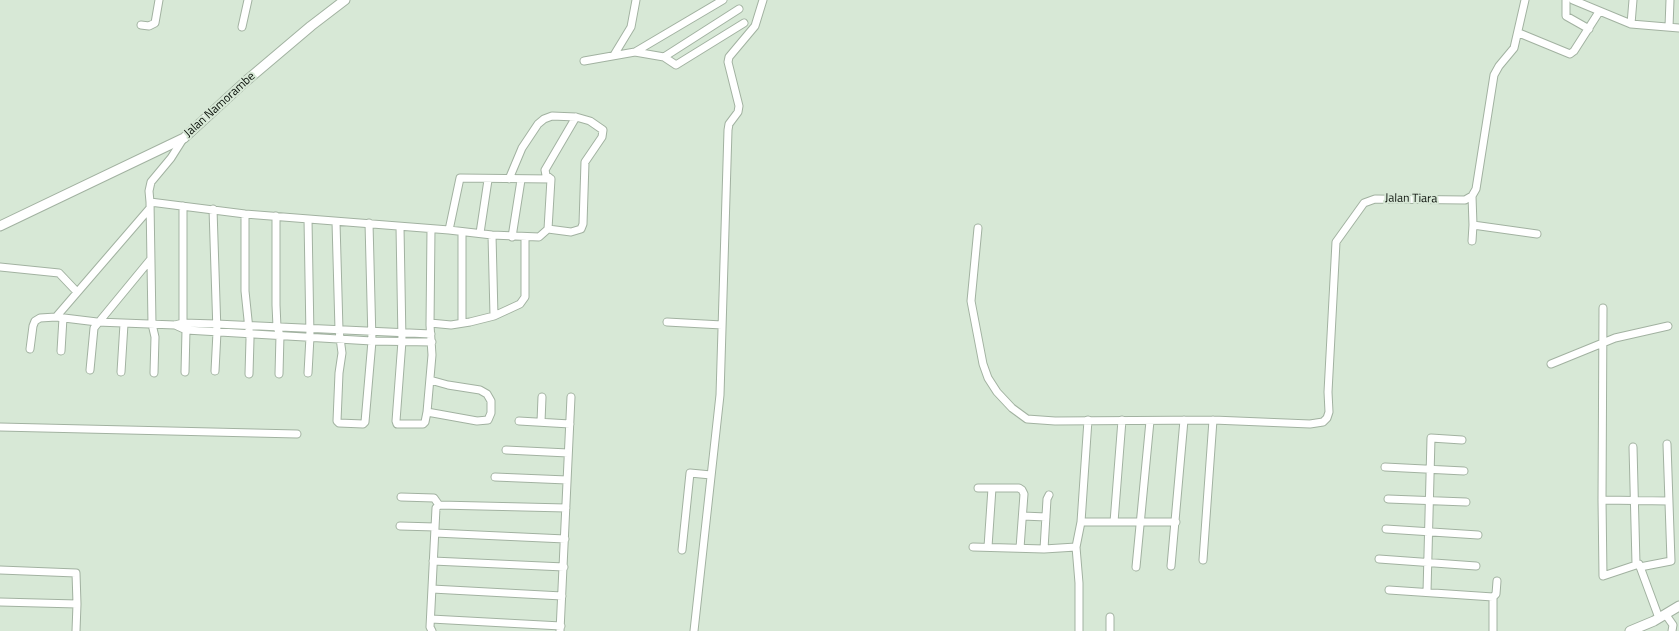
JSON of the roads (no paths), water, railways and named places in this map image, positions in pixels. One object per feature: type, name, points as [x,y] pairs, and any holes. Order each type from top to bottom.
[{"type":"main road","name":"Jalan Namorambe","points":[[0,226],[184,138],[246,81],[345,0]]},
{"type":"main road","points":[[1636,630],[1679,606]]},
{"type":"street","points":[[141,26],[149,26],[155,23],[159,0]]},
{"type":"street","points":[[242,27],[248,0]]},
{"type":"street","points":[[614,56],[631,27],[636,0]]},
{"type":"street","points":[[584,60],[635,52],[723,0]]},
{"type":"street","points":[[694,631],[720,395],[728,130],[729,124],[738,112],[739,106],[728,62],[729,57],[755,26],[763,0]]},
{"type":"street","points":[[1472,242],[1472,196],[1476,189],[1494,75],[1514,48],[1519,33],[1525,0]]},
{"type":"street","points":[[1566,0],[1566,16],[1589,29]]},
{"type":"street","points":[[1573,0],[1631,24],[1679,28]]},
{"type":"street","points":[[1631,24],[1633,0]]},
{"type":"street","points":[[1669,27],[1670,0]]},
{"type":"street","points":[[664,57],[739,8]]},
{"type":"street","points":[[1519,33],[1570,54],[1574,51],[1599,12]]},
{"type":"street","points":[[635,52],[664,57],[676,65],[744,23]]},
{"type":"street","points":[[509,178],[522,148],[538,124],[544,119],[552,116],[576,117],[590,121],[602,129],[604,132],[602,137],[585,162],[583,224],[579,230],[571,232],[548,229]]},
{"type":"street","points":[[551,179],[546,175],[546,170],[576,117]]},
{"type":"street","points":[[154,373],[155,338],[152,324],[149,191],[151,182],[171,158],[184,138]]},
{"type":"street","points":[[449,230],[460,178],[488,180],[493,177],[521,180],[551,179]]},
{"type":"street","points":[[150,205],[183,206],[245,214],[369,223],[512,237],[540,237],[548,229],[551,179]]},
{"type":"street","points":[[480,233],[488,180]]},
{"type":"street","points":[[512,237],[521,180]]},
{"type":"street","name":"Jalan Tiara","points":[[1213,420],[1310,424],[1323,422],[1329,412],[1328,392],[1336,242],[1364,203],[1375,199],[1465,200],[1472,196]]},
{"type":"street","points":[[61,351],[59,318],[77,292],[150,205]]},
{"type":"street","points":[[183,206],[185,372]]},
{"type":"street","points":[[213,209],[217,332],[215,371]]},
{"type":"street","points":[[245,214],[245,291],[249,333],[249,374]]},
{"type":"street","points":[[276,216],[277,327],[280,334],[279,374]]},
{"type":"street","points":[[308,219],[310,337],[308,373]]},
{"type":"street","points":[[336,222],[339,330],[342,353],[337,421],[341,423],[363,424],[365,422],[372,341],[369,223]]},
{"type":"street","points":[[1473,224],[1537,234]]},
{"type":"street","points":[[400,227],[402,341],[396,421],[398,424],[423,424],[427,412],[432,342],[430,323],[431,229]]},
{"type":"street","points":[[978,228],[971,301],[981,356],[988,378],[1012,408],[1027,419],[1055,421],[1213,420],[1203,560]]},
{"type":"street","points":[[462,232],[462,323]]},
{"type":"street","points":[[492,235],[494,316]]},
{"type":"street","points":[[430,323],[451,325],[494,316],[515,307],[523,300],[525,237]]},
{"type":"street","points":[[90,370],[94,328],[97,322],[150,260]]},
{"type":"street","points":[[0,267],[58,273],[77,292]]},
{"type":"street","points":[[1603,308],[1603,576],[1638,566],[1671,561],[1667,444]]},
{"type":"street","points":[[30,349],[35,321],[40,318],[124,324],[174,325],[217,332],[280,334],[372,341],[432,342]]},
{"type":"street","points":[[668,322],[722,325]]},
{"type":"street","points":[[122,372],[124,324]]},
{"type":"street","points":[[184,327],[216,324],[431,334]]},
{"type":"street","points":[[1551,364],[1615,338],[1668,326]]},
{"type":"street","points":[[427,412],[477,421],[488,420],[491,413],[491,401],[487,394],[480,390],[430,380]]},
{"type":"street","points":[[541,422],[542,397]]},
{"type":"street","points":[[431,620],[561,628],[571,397]]},
{"type":"street","points":[[1079,631],[1079,583],[1076,547],[1081,522],[1088,420]]},
{"type":"street","points":[[1114,522],[1122,420]]},
{"type":"street","points":[[1171,566],[1184,420]]},
{"type":"street","points":[[519,421],[570,424]]},
{"type":"street","points":[[1136,567],[1142,522],[1150,421]]},
{"type":"street","points":[[0,427],[297,434]]},
{"type":"street","points":[[1427,592],[1432,438],[1462,440]]},
{"type":"street","points":[[1633,447],[1638,566],[1662,617],[1673,625],[1672,631]]},
{"type":"street","points":[[506,450],[568,453]]},
{"type":"street","points":[[1385,468],[1464,472]]},
{"type":"street","points":[[682,550],[690,472],[711,475]]},
{"type":"street","points":[[495,477],[567,480]]},
{"type":"street","points":[[978,488],[1019,488],[1022,490],[1024,494],[1020,548]]},
{"type":"street","points":[[988,547],[992,488]]},
{"type":"street","points":[[1044,549],[1047,499],[1049,495]]},
{"type":"street","points":[[401,497],[434,498],[439,505]]},
{"type":"street","points":[[1388,499],[1466,502]]},
{"type":"street","points":[[1602,500],[1669,501]]},
{"type":"street","points":[[439,505],[566,508]]},
{"type":"street","points":[[432,631],[430,627],[433,561],[436,508],[439,505]]},
{"type":"street","points":[[1023,516],[1046,518]]},
{"type":"street","points":[[1081,522],[1176,522]]},
{"type":"street","points":[[400,526],[565,539]]},
{"type":"street","points":[[1386,529],[1478,535]]},
{"type":"street","points":[[973,547],[1044,549],[1076,547]]},
{"type":"street","points":[[1379,560],[1476,566]]},
{"type":"street","points":[[433,561],[564,567]]},
{"type":"street","points":[[0,570],[76,573],[76,631]]},
{"type":"street","points":[[1493,631],[1493,597],[1496,594],[1497,581]]},
{"type":"street","points":[[432,589],[562,596]]},
{"type":"street","points":[[1389,590],[1493,597]]},
{"type":"street","points":[[0,602],[77,604]]},
{"type":"street","points":[[1110,617],[1110,631]]}]
